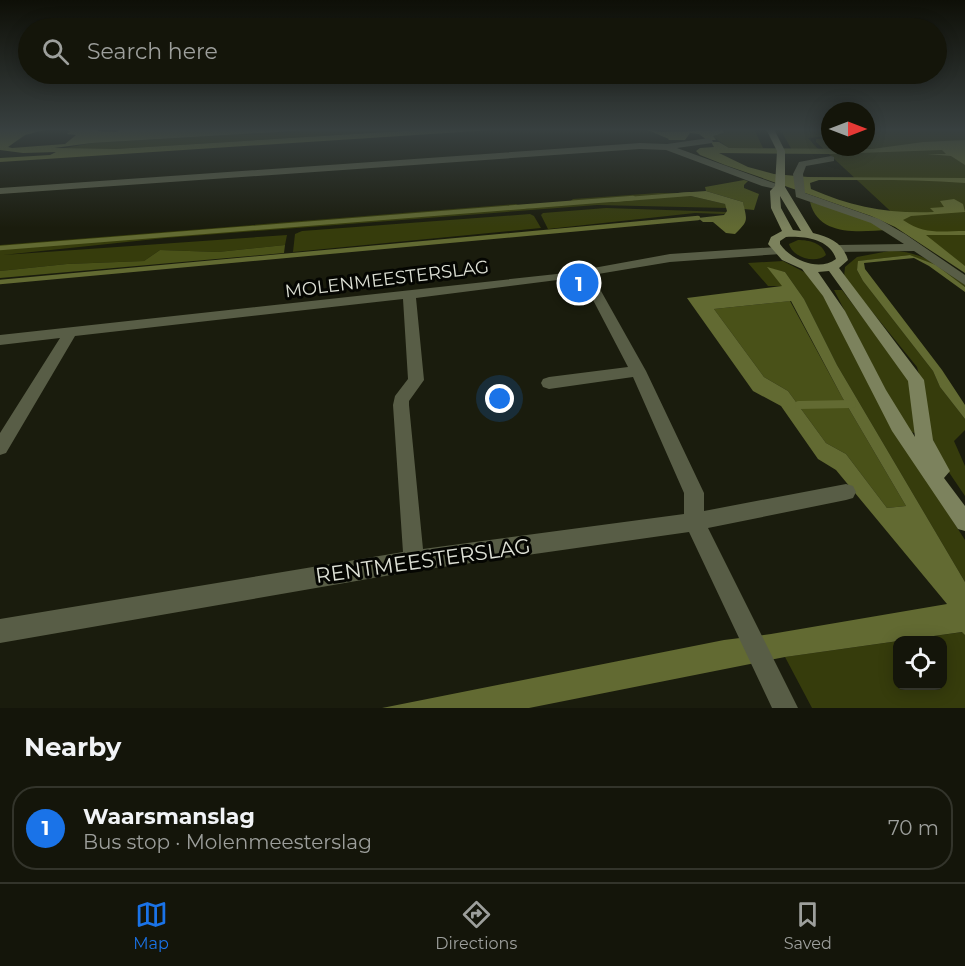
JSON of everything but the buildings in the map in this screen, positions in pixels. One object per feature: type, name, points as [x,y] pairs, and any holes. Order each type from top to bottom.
[{"type":"main road","points":[[781,162],[780,186],[809,235]]},
{"type":"main road","points":[[780,186],[775,191],[776,207],[789,233]]},
{"type":"main road","points":[[789,233],[809,235],[828,242],[837,249],[842,260],[831,267],[806,266],[792,261],[777,250],[774,244],[775,239],[789,233]]},
{"type":"main road","points":[[806,266],[836,303],[879,392],[911,445],[965,522]]},
{"type":"main road","points":[[831,267],[916,380],[924,441],[933,460],[965,509]]},
{"type":"street","points":[[0,191],[412,162]]},
{"type":"street","points":[[707,162],[766,184],[780,186]]},
{"type":"street","points":[[813,162],[802,164],[798,174],[800,195],[876,221],[965,281]]},
{"type":"street","points":[[837,249],[917,247]]},
{"type":"street","name":"MOLENMEESTERSLAG","points":[[0,340],[566,277],[604,266],[734,252],[777,250]]},
{"type":"street","points":[[584,272],[638,371],[694,493],[694,522],[781,699]]},
{"type":"street","points":[[409,295],[416,380],[401,400],[414,561]]},
{"type":"street","points":[[0,448],[70,333]]},
{"type":"street","points":[[549,383],[638,371]]},
{"type":"street","name":"RENTMEESTERSLAG","points":[[0,631],[414,561],[694,522],[846,492]]},
{"type":"shaded area","points":[[718,162],[738,162],[774,174],[808,177],[965,178],[965,183],[819,180],[810,183],[811,189],[871,208],[902,212],[934,212],[930,208],[944,207],[940,201],[954,199],[963,204],[965,212],[911,216],[903,220],[926,230],[965,231],[965,235],[926,235],[965,266],[965,273],[895,227],[871,216]]},
{"type":"shaded area","points":[[838,162],[965,162],[965,270],[914,233]]},
{"type":"shaded area","points":[[748,181],[744,188],[759,194],[754,210],[744,209],[743,202],[706,191],[705,187]]},
{"type":"shaded area","points":[[706,191],[743,202],[746,220],[735,234],[726,233],[713,222],[703,222],[698,218],[724,215],[727,211],[725,204],[678,193]]},
{"type":"shaded area","points":[[678,193],[725,204],[727,208],[597,205],[165,238],[3,255],[287,235],[285,245],[218,252],[160,250],[144,261],[67,264],[0,271],[0,245],[516,204],[526,209],[566,205],[573,199]]},
{"type":"shaded area","points":[[810,202],[840,209],[889,230],[854,231],[832,227],[822,222],[815,214]]},
{"type":"shaded area","points":[[606,208],[727,212],[724,214],[695,213],[548,229],[541,215]]},
{"type":"shaded area","points":[[530,214],[534,216],[541,228],[293,252],[295,234],[302,231]]},
{"type":"shaded area","points":[[798,240],[819,245],[826,255],[817,259],[800,256],[791,249],[789,244]]},
{"type":"shaded area","points":[[285,245],[284,253],[0,278],[0,271],[67,264],[144,261],[160,250],[218,252]]},
{"type":"shaded area","points":[[889,251],[911,253],[921,257],[939,266],[965,284],[965,287],[935,265],[910,255],[859,261],[857,270],[863,281],[933,371],[940,387],[965,419],[965,430],[954,441],[965,466],[965,496],[944,465],[929,431],[928,409],[917,367],[844,277],[845,267],[857,257]]},
{"type":"shaded area","points":[[910,255],[936,265],[965,287],[965,292],[914,258],[864,263],[865,269],[942,370],[965,405],[965,419],[940,387],[933,371],[863,281],[857,270],[858,261]]},
{"type":"shaded area","points":[[783,261],[810,275],[819,284],[926,479],[965,540],[965,582],[837,365],[804,299],[785,272],[768,268],[783,286],[768,286],[748,263]]},
{"type":"shaded area","points":[[767,267],[785,272],[804,299],[837,365],[965,582],[965,635],[962,632],[934,636],[893,636],[893,642],[785,657],[529,708],[382,708],[724,640],[947,604],[836,470],[818,459],[781,406],[753,391],[687,298],[782,286]],"holes":[[[791,301],[842,397],[906,506],[887,508],[846,454],[826,443],[788,391],[764,377],[714,309]]]},
{"type":"shaded area","points":[[834,290],[842,290],[909,379],[915,433],[911,432],[889,397]]},
{"type":"shaded area","points":[[790,301],[842,397],[906,506],[887,508],[846,454],[826,443],[788,391],[764,377],[714,309]]},
{"type":"shaded area","points":[[963,632],[965,635],[965,708],[812,708],[785,657],[893,642],[893,690],[947,690],[947,636],[934,636]]},
{"type":"waterway","points":[[614,200],[690,194]]},
{"type":"waterway","points":[[0,248],[633,198]]},
{"type":"waterway","points":[[0,282],[698,218]]},
{"type":"waterway","points":[[799,405],[852,404]]},
{"type":"place","name":"Waarsmanslag","points":[[579,283]]}]
